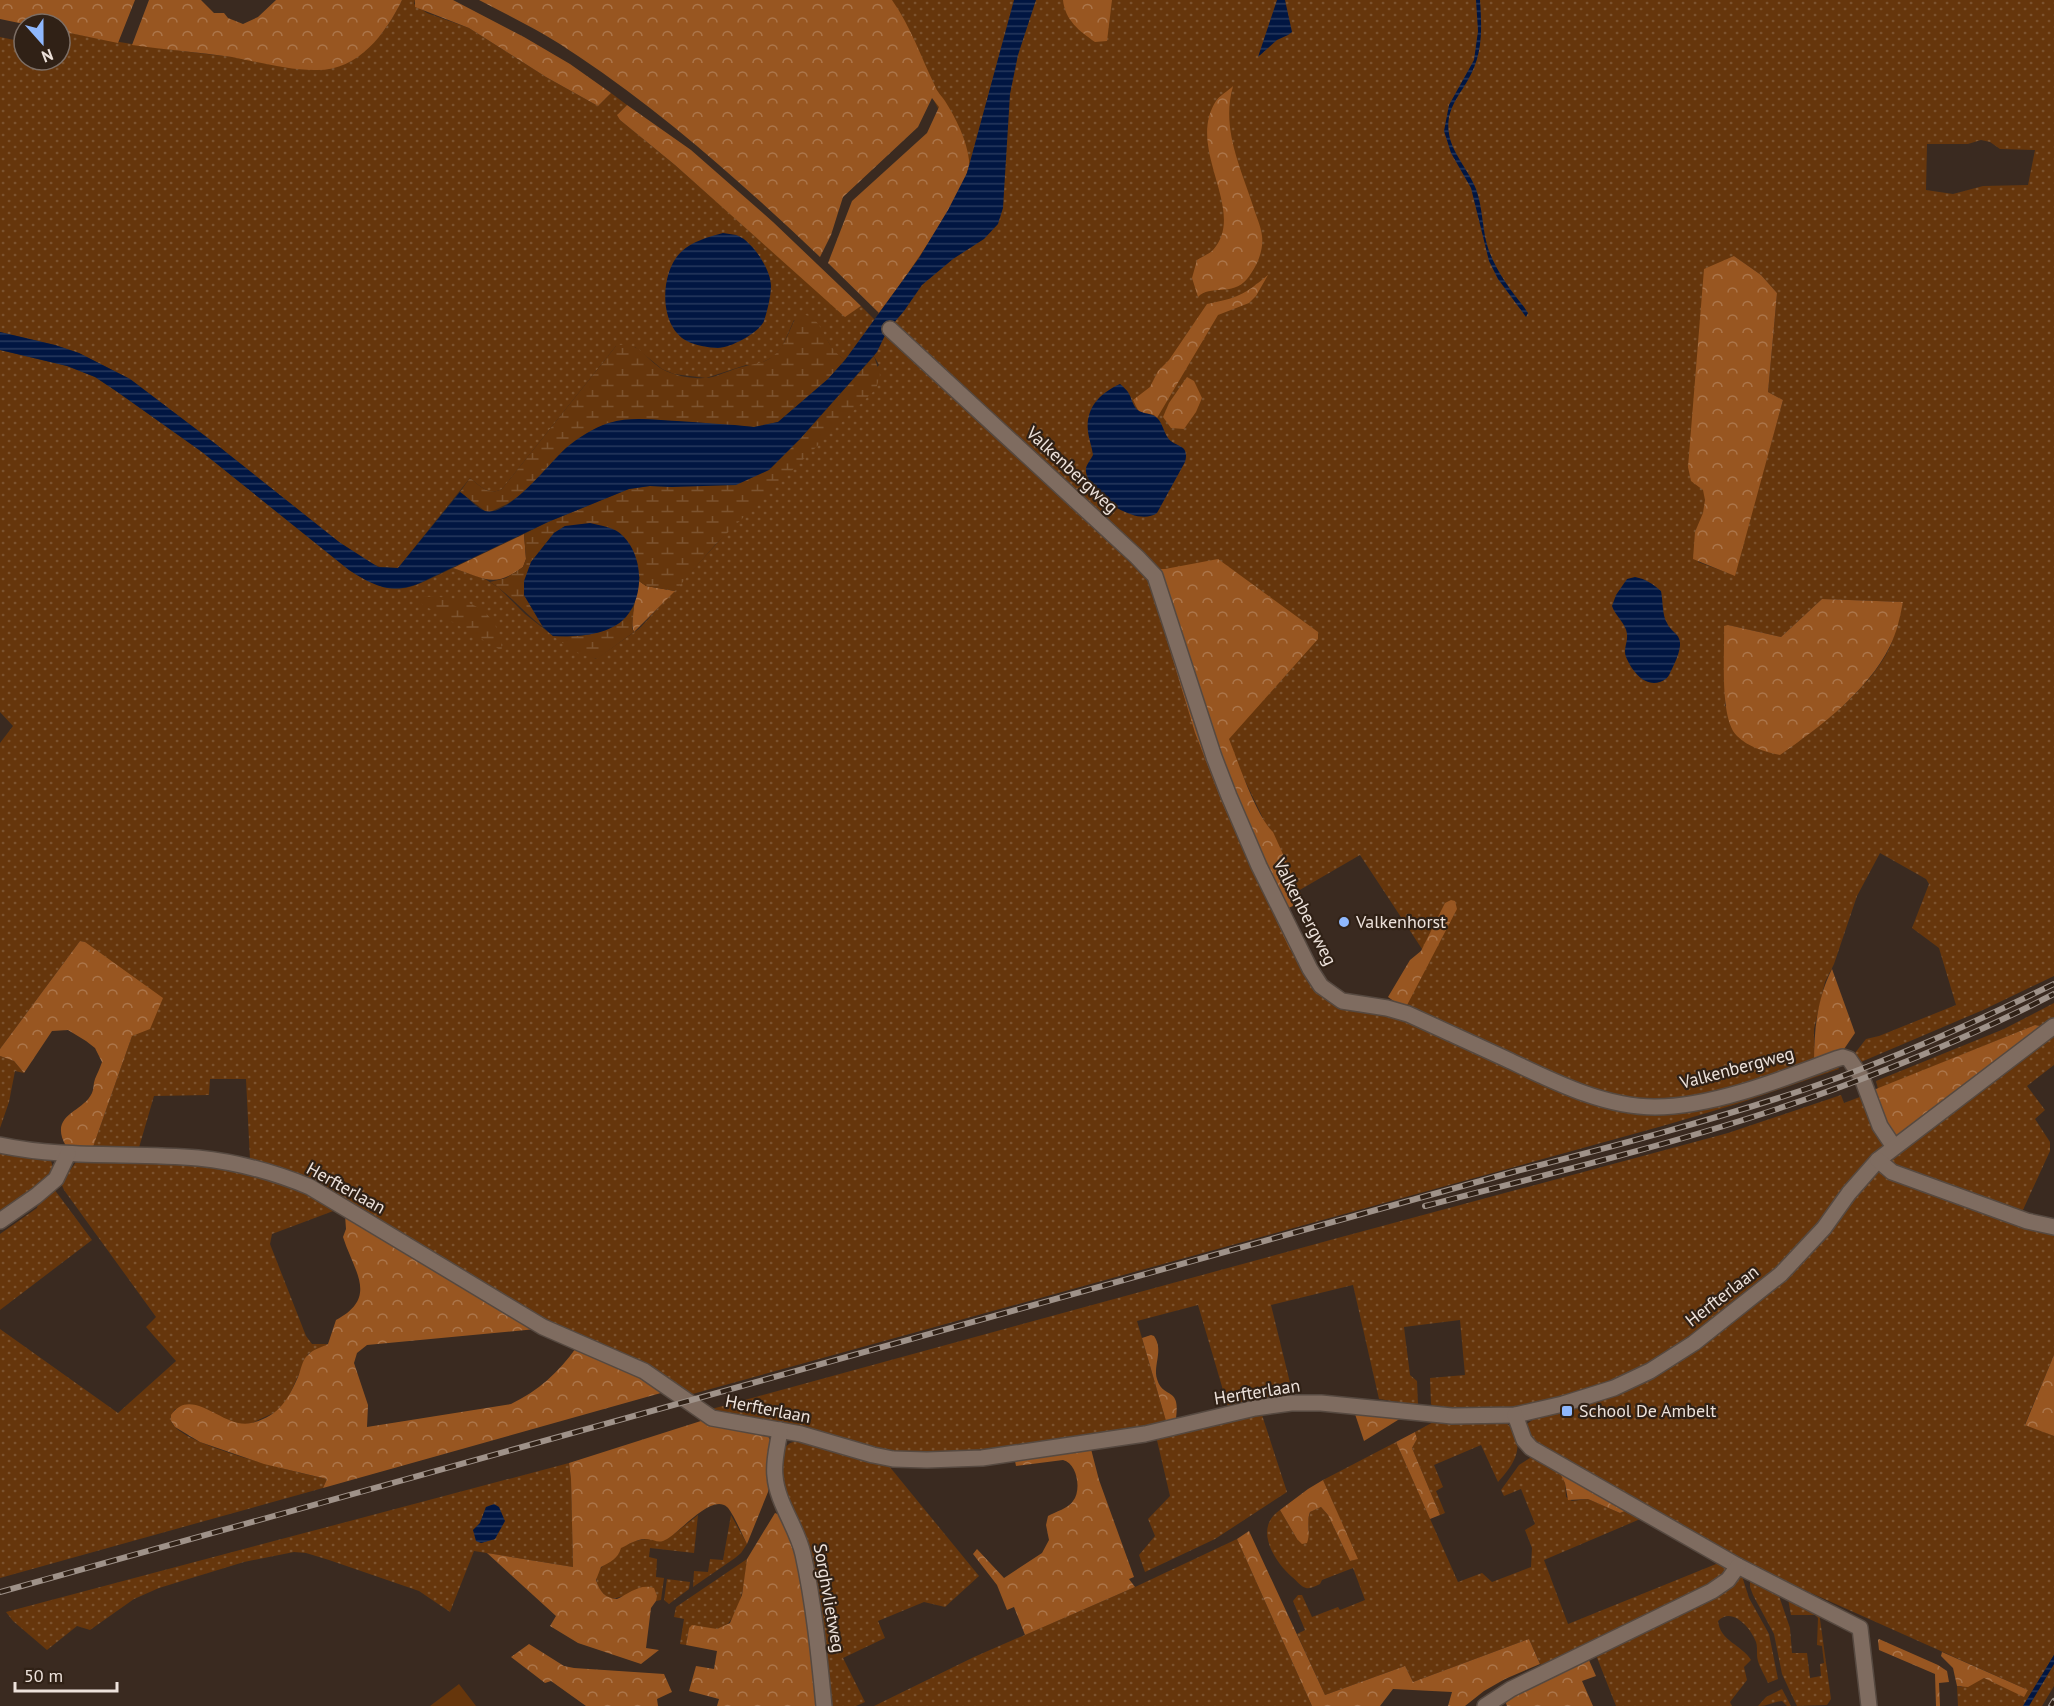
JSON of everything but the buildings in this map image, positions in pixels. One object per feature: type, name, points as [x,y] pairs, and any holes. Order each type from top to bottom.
[{"type":"street","name":"Valkenbergweg","points":[[890,329],[1155,576],[1214,757],[1238,818],[1299,949],[1317,981],[1327,992],[1342,1001],[1387,1008],[1408,1014],[1572,1088],[1612,1101],[1641,1106],[1656,1107],[1691,1103],[1761,1085],[1843,1057],[1849,1059],[1860,1075],[1880,1126],[1893,1147]]},
{"type":"street","name":"Herfterlaan","points":[[0,1145],[68,1154],[198,1158],[256,1168],[284,1176],[310,1187],[543,1326],[644,1371],[705,1414],[721,1420],[780,1430],[892,1459],[982,1458],[1145,1434],[1255,1408],[1290,1403],[1331,1403],[1452,1416],[1515,1415],[1563,1404],[1614,1388],[1650,1371],[1694,1343],[1781,1274],[1824,1228],[1855,1185],[1878,1160],[2054,1026]]},
{"type":"street","points":[[0,1221],[56,1179],[68,1154]]},
{"type":"street","points":[[1878,1160],[1892,1172],[2027,1221],[2054,1227]]},
{"type":"street","points":[[1515,1415],[1524,1440],[1531,1448],[1738,1566],[1860,1628],[1869,1706]]},
{"type":"street","name":"Sorghvlietweg","points":[[780,1430],[775,1477],[781,1497],[797,1532],[803,1555],[818,1642],[824,1706]]},
{"type":"street","points":[[1485,1706],[1511,1689],[1718,1588],[1728,1580],[1738,1566]]},
{"type":"green space","points":[[0,0],[135,0],[118,43],[72,33],[72,12],[12,12],[12,22],[0,19]]},
{"type":"green space","points":[[149,0],[201,0],[214,13],[224,13],[228,18],[243,24],[258,17],[276,0],[402,0],[378,38],[356,58],[344,65],[329,69],[304,70],[220,55],[132,45]]},
{"type":"green space","points":[[402,0],[415,0],[414,4],[427,13],[469,28],[546,77],[598,106],[611,93],[627,105],[618,114],[620,120],[675,165],[845,316],[861,306],[875,320],[845,360],[834,352],[827,340],[794,320],[782,347],[773,357],[755,366],[746,365],[706,378],[674,374],[662,369],[635,347],[616,346],[502,489],[489,491],[470,478],[398,568],[380,567],[366,561],[339,542],[130,379],[79,353],[0,332],[0,37],[12,40],[12,72],[72,72],[72,33],[231,57],[334,67],[367,49],[383,32]],"holes":[[[743,238],[760,257],[675,331],[666,301]]]},
{"type":"green space","points":[[415,0],[453,0],[570,64],[611,93],[598,106],[546,77],[469,28],[415,7]]},
{"type":"green space","points":[[479,0],[892,0],[960,130],[969,160],[967,173],[932,237],[879,313],[828,263],[852,201],[927,133],[939,107],[932,98],[918,127],[843,197],[831,235],[820,257],[733,177],[642,102],[554,40]]},
{"type":"green space","points":[[880,0],[2054,0],[2054,976],[1983,1010],[1861,1062],[1855,1053],[1866,1039],[1956,1005],[1939,948],[1912,928],[1929,884],[1926,879],[1880,853],[1857,896],[1834,964],[1825,982],[1814,1029],[1814,1063],[1755,1083],[1665,1103],[1595,1093],[1403,1008],[1424,952],[1360,855],[1298,891],[1224,737],[1156,572],[878,314],[973,176]],"holes":[[[1981,140],[1990,142],[2000,149],[2035,150],[2028,185],[1983,186],[1953,194],[1926,190],[1927,144],[1968,144]],[[1734,256],[1761,275],[1777,293],[1768,392],[1783,400],[1734,575],[1698,562]],[[1822,599],[1903,602],[1890,647],[1873,674],[1838,710],[1800,740],[1725,706],[1728,625],[1781,637]]]},
{"type":"green space","points":[[1063,0],[1112,0],[1107,41],[1095,42],[1078,29],[1070,19]]},
{"type":"green space","points":[[1233,86],[1229,117],[1231,132],[1238,162],[1261,228],[1262,248],[1253,270],[1241,284],[1235,288],[1209,291],[1198,297],[1192,278],[1197,260],[1213,250],[1222,234],[1224,217],[1207,139],[1208,120],[1216,101]]},
{"type":"green space","points":[[627,105],[691,150],[773,222],[861,306],[845,317],[675,165],[620,120],[617,115]]},
{"type":"green space","points":[[1734,256],[1761,275],[1777,293],[1768,392],[1783,400],[1735,576],[1693,559],[1695,532],[1703,513],[1705,500],[1703,490],[1691,481],[1688,467],[1704,269]]},
{"type":"green space","points":[[1268,275],[1256,296],[1249,303],[1218,315],[1157,418],[1154,415],[1139,412],[1133,400],[1150,387],[1158,371],[1169,360],[1207,304],[1240,295]]},
{"type":"green space","points":[[798,314],[812,318],[834,350],[845,360],[828,379],[778,422],[754,427],[644,419],[608,423],[587,433],[565,449],[525,492],[490,512],[485,511],[460,492],[470,478],[489,491],[502,489],[616,346],[636,348],[656,365],[674,374],[696,378],[716,376],[772,357],[784,343]]},
{"type":"green space","points":[[887,331],[1149,573],[1151,589],[1195,733],[1223,805],[1290,949],[1297,949],[1318,986],[1398,1014],[1555,1086],[1653,1110],[1836,1063],[1839,1069],[1740,1103],[1666,1125],[689,1395],[659,1371],[547,1321],[349,1202],[250,1160],[246,1079],[210,1079],[209,1095],[154,1096],[138,1151],[93,1147],[132,1036],[85,942],[80,941],[0,1049],[0,743],[13,726],[0,712],[0,350],[67,366],[95,377],[202,452],[349,570],[365,579],[391,588],[401,588],[424,582],[453,568],[485,579],[499,588],[525,614],[553,636],[596,659],[640,628],[879,365],[874,356]]},
{"type":"green space","points":[[874,356],[880,375],[876,389],[715,545],[675,591],[646,586],[639,581],[640,577],[565,526],[554,533],[531,562],[524,595],[543,627],[490,582],[506,578],[523,567],[526,559],[524,534],[548,522],[629,489],[650,486],[672,487],[799,440]]},
{"type":"green space","points":[[1187,377],[1194,381],[1202,398],[1196,412],[1184,429],[1171,428],[1163,417],[1169,403]]},
{"type":"green space","points":[[524,534],[526,559],[523,567],[513,574],[489,580],[453,568]]},
{"type":"green space","points":[[1218,559],[1318,632],[1318,639],[1229,739],[1254,801],[1273,832],[1304,901],[1284,910],[1217,752],[1157,569]]},
{"type":"green space","points":[[639,581],[646,586],[675,591],[634,632],[633,614]]},
{"type":"green space","points":[[1151,588],[1187,685],[1297,949],[1290,950],[1223,805],[1195,733]]},
{"type":"green space","points":[[422,597],[451,598],[476,606],[494,623],[500,636],[502,651],[415,600]]},
{"type":"green space","points":[[1822,599],[1903,602],[1890,646],[1880,663],[1856,693],[1796,744],[1780,755],[1751,746],[1737,736],[1731,727],[1728,715],[1724,684],[1724,626],[1781,637]]},
{"type":"green space","points":[[634,606],[632,628],[634,632],[597,659],[579,654],[553,636],[588,635],[598,632],[618,623]]},
{"type":"green space","points":[[1455,901],[1457,909],[1405,1009],[1388,997],[1410,960],[1421,951],[1445,903]]},
{"type":"green space","points":[[80,941],[85,942],[163,998],[150,1029],[132,1036],[93,1147],[66,1146],[61,1127],[64,1120],[88,1100],[92,1093],[102,1062],[95,1048],[68,1030],[52,1031],[24,1073],[14,1061],[0,1056],[0,1049]]},
{"type":"green space","points":[[1832,969],[1855,1033],[1842,1052],[1814,1063],[1817,1015]]},
{"type":"green space","points":[[2054,1003],[2054,1020],[2045,1027],[2035,1025],[1878,1089],[1876,1081],[2004,1029]]},
{"type":"green space","points":[[2035,1025],[2045,1027],[1898,1136],[1891,1134],[1871,1091]]},
{"type":"green space","points":[[2054,1034],[2054,1065],[2027,1086],[2045,1110],[2035,1119],[2050,1142],[2050,1151],[2022,1212],[1887,1162],[1896,1153]]},
{"type":"green space","points":[[0,1056],[14,1061],[24,1073],[15,1071],[9,1102],[0,1128]]},
{"type":"green space","points":[[1841,1095],[1844,1103],[1865,1095],[1884,1146],[1796,1253],[1682,1344],[1620,1380],[1539,1404],[1484,1411],[1434,1408],[1431,1404],[1430,1378],[1465,1375],[1460,1320],[1404,1327],[1410,1375],[1417,1381],[1418,1405],[1379,1399],[1353,1285],[1271,1305],[1293,1395],[1228,1407],[1198,1305],[1137,1321],[1166,1421],[1107,1434],[1021,1446],[937,1453],[891,1452],[708,1410],[1728,1133]]},
{"type":"green space","points":[[0,1149],[50,1158],[54,1170],[49,1178],[0,1213]]},
{"type":"green space","points":[[84,1160],[184,1164],[234,1171],[289,1186],[336,1210],[272,1234],[270,1244],[306,1336],[312,1344],[328,1344],[308,1354],[280,1410],[252,1423],[242,1425],[175,1409],[171,1418],[174,1426],[202,1443],[246,1458],[327,1479],[323,1488],[0,1578],[0,1329],[118,1413],[176,1361],[146,1327],[156,1317],[64,1190],[61,1183],[76,1162]]},
{"type":"green space","points":[[1879,1171],[2054,1232],[2054,1355],[2025,1424],[2054,1436],[2054,1655],[2023,1706],[1958,1706],[1957,1686],[1961,1687],[1984,1678],[2024,1696],[2028,1690],[1749,1564],[1539,1445],[1532,1438],[1527,1424],[1535,1418],[1622,1392],[1707,1341]]},
{"type":"green space","points":[[54,1189],[92,1240],[0,1310],[0,1234],[37,1208],[39,1200]]},
{"type":"green space","points":[[345,1215],[536,1329],[367,1345],[357,1353],[354,1363],[368,1405],[367,1427],[511,1404],[547,1380],[576,1348],[668,1391],[323,1488],[327,1479],[264,1464],[200,1442],[175,1427],[171,1421],[171,1415],[179,1407],[189,1404],[230,1420],[251,1423],[268,1417],[286,1400],[306,1357],[328,1344],[336,1320],[357,1302],[360,1293],[357,1273],[343,1237],[346,1229]]},
{"type":"green space","points":[[1154,1336],[1158,1347],[1157,1379],[1163,1389],[1176,1401],[1176,1419],[1166,1421],[1142,1338]]},
{"type":"green space","points":[[2054,1355],[2054,1436],[2025,1425]]},
{"type":"green space","points":[[1353,1408],[1406,1415],[1364,1441]]},
{"type":"green space","points":[[1262,1415],[1287,1492],[1215,1539],[1145,1572],[1139,1555],[1155,1536],[1148,1519],[1170,1496],[1156,1436]]},
{"type":"green space","points":[[704,1420],[759,1432],[768,1436],[772,1444],[768,1492],[747,1544],[729,1509],[720,1504],[713,1505],[704,1509],[665,1540],[644,1539],[634,1542],[621,1548],[616,1558],[601,1567],[596,1580],[606,1596],[617,1599],[640,1588],[654,1588],[657,1596],[651,1608],[646,1648],[659,1650],[641,1664],[578,1643],[550,1626],[556,1616],[487,1553],[573,1567],[569,1463]]},
{"type":"green space","points":[[1437,1420],[1502,1421],[1513,1430],[1517,1441],[1514,1460],[1498,1482],[1481,1445],[1434,1465],[1443,1487],[1436,1491],[1445,1513],[1440,1515],[1412,1448],[1417,1439],[1415,1432]]},
{"type":"green space","points":[[1415,1432],[1417,1439],[1412,1448],[1440,1515],[1430,1519],[1396,1442]]},
{"type":"green space","points":[[800,1440],[889,1466],[979,1576],[945,1607],[924,1602],[878,1621],[885,1638],[843,1658],[865,1702],[856,1706],[831,1706],[779,1482],[782,1450],[790,1443]]},
{"type":"green space","points":[[1396,1442],[1458,1582],[1482,1573],[1492,1582],[1531,1567],[1532,1548],[1525,1530],[1535,1524],[1521,1489],[1504,1496],[1501,1490],[1519,1465],[1533,1456],[1558,1468],[1565,1483],[1566,1497],[1572,1501],[1588,1499],[1620,1513],[1632,1508],[1645,1517],[1544,1560],[1568,1624],[1721,1562],[1728,1567],[1726,1577],[1543,1670],[1529,1639],[1413,1682],[1405,1666],[1325,1695],[1297,1634],[1305,1630],[1293,1601],[1298,1595],[1302,1595],[1312,1617],[1338,1607],[1340,1610],[1365,1600],[1353,1568],[1322,1580],[1320,1584],[1313,1587],[1302,1586],[1285,1570],[1273,1554],[1267,1535],[1268,1526],[1272,1517],[1280,1510],[1297,1539],[1309,1531],[1310,1512],[1321,1507],[1328,1515],[1350,1561],[1357,1559],[1323,1480]]},
{"type":"green space","points":[[1091,1449],[1099,1480],[1134,1577],[1129,1579],[1135,1587],[1025,1635],[1014,1607],[1007,1610],[997,1585],[973,1554],[977,1549],[1004,1578],[1042,1553],[1049,1540],[1046,1525],[1048,1516],[1065,1508],[1073,1501],[1077,1490],[1077,1477],[1072,1466],[1063,1460],[1016,1466],[1015,1461]]},
{"type":"green space","points":[[569,1463],[573,1567],[474,1551],[450,1612],[419,1591],[329,1560],[294,1552],[244,1562],[159,1588],[134,1599],[90,1630],[77,1626],[47,1650],[13,1621],[6,1612]],"holes":[[[486,1507],[498,1532],[495,1539],[481,1543],[473,1530],[480,1523]]]},
{"type":"green space","points":[[1559,1471],[1632,1508],[1620,1513],[1588,1499],[1568,1500],[1565,1483]]},
{"type":"green space","points":[[1323,1480],[1358,1559],[1350,1561],[1328,1515],[1321,1507],[1310,1512],[1307,1543],[1302,1544],[1280,1510]]},
{"type":"green space","points":[[775,1513],[783,1516],[803,1586],[819,1706],[717,1706],[719,1699],[689,1691],[696,1666],[714,1669],[717,1651],[686,1645],[689,1628],[692,1625],[717,1629],[730,1623],[742,1595],[747,1559]]},
{"type":"green space","points":[[698,1515],[694,1553],[650,1548],[649,1557],[657,1559],[656,1577],[664,1578],[661,1600],[626,1596],[610,1598],[602,1592],[597,1584],[597,1575],[602,1567],[616,1557],[620,1548],[635,1541],[674,1534]]},
{"type":"green space","points":[[731,1515],[747,1544],[735,1558],[693,1587],[694,1571],[708,1572],[710,1559],[723,1560]]},
{"type":"green space","points":[[1249,1531],[1325,1695],[1405,1666],[1413,1682],[1529,1639],[1540,1664],[1505,1679],[1484,1691],[1465,1706],[1448,1706],[1452,1692],[1393,1689],[1380,1706],[1312,1706],[1237,1539]]},
{"type":"green space","points":[[1237,1539],[1312,1706],[874,1706],[974,1657],[1135,1587]]},
{"type":"green space","points":[[747,1559],[740,1600],[732,1619],[725,1626],[717,1629],[689,1628],[686,1645],[680,1644],[684,1619],[674,1617],[676,1607]]},
{"type":"green space","points":[[1738,1575],[1742,1576],[1749,1598],[1769,1634],[1778,1679],[1768,1683],[1758,1661],[1754,1636],[1745,1625],[1735,1617],[1723,1617],[1718,1621],[1723,1633],[1751,1660],[1744,1667],[1747,1680],[1730,1702],[1732,1706],[1616,1706],[1596,1655]]},
{"type":"green space","points":[[667,1579],[690,1582],[689,1589],[669,1604],[664,1600]]},
{"type":"green space","points":[[1750,1580],[1777,1590],[1790,1628],[1792,1653],[1807,1653],[1810,1678],[1821,1676],[1820,1664],[1824,1663],[1822,1646],[1817,1645],[1818,1618],[1815,1615],[1791,1615],[1788,1599],[1819,1612],[1831,1699],[1827,1705],[1797,1706],[1782,1674],[1774,1634],[1753,1595]]},
{"type":"green space","points":[[1879,1639],[1947,1671],[1949,1682],[1939,1683],[1940,1706],[1936,1706],[1935,1674],[1879,1650]]},
{"type":"green space","points":[[529,1644],[564,1666],[664,1674],[672,1692],[657,1699],[658,1706],[586,1706],[551,1681],[545,1683],[511,1657]]},
{"type":"green space","points":[[1942,1652],[2028,1690],[2024,1697],[1984,1678],[1968,1687],[1957,1686],[1953,1668],[1941,1656]]},
{"type":"green space","points":[[1588,1658],[1596,1676],[1582,1681],[1593,1706],[1507,1706],[1504,1698]]},
{"type":"green space","points":[[2054,1664],[2054,1686],[2042,1706],[2029,1706]]},
{"type":"green space","points":[[459,1684],[476,1706],[430,1706]]},
{"type":"green space","points":[[1782,1689],[1791,1706],[1787,1706],[1782,1701],[1758,1706],[1766,1697]]},
{"type":"water","points":[[1014,0],[1036,0],[1018,55],[1010,94],[1003,208],[998,224],[984,239],[953,259],[922,285],[887,331],[877,352],[799,440],[769,470],[736,485],[650,486],[629,489],[548,522],[410,587],[383,587],[349,570],[202,452],[95,377],[67,366],[0,350],[0,332],[79,353],[130,379],[339,542],[378,567],[398,568],[460,492],[485,511],[494,511],[505,506],[517,498],[566,448],[597,428],[617,421],[634,419],[754,427],[778,422],[828,379],[845,360],[919,258],[967,173]]},
{"type":"water","points":[[1277,0],[1285,0],[1292,32],[1277,40],[1258,57]]},
{"type":"water","points":[[1476,0],[1480,0],[1481,11],[1479,51],[1473,70],[1454,102],[1448,128],[1457,155],[1476,189],[1491,256],[1503,279],[1528,313],[1526,317],[1498,279],[1489,261],[1471,188],[1451,153],[1444,131],[1449,105],[1474,60],[1478,31]]},
{"type":"water","points":[[723,233],[742,238],[760,256],[768,272],[771,290],[761,326],[737,343],[714,348],[687,341],[678,334],[667,312],[666,285],[674,261],[685,248],[695,242]]},
{"type":"water","points":[[1120,384],[1137,410],[1156,417],[1168,438],[1184,449],[1186,456],[1185,462],[1157,513],[1148,517],[1124,512],[1112,505],[1101,496],[1087,477],[1086,468],[1093,455],[1088,432],[1089,416],[1095,402]]},
{"type":"water","points":[[590,523],[616,531],[630,544],[638,565],[639,587],[636,598],[626,617],[611,628],[592,634],[553,636],[543,627],[524,595],[524,581],[531,562],[554,533],[565,526]]},
{"type":"water","points":[[1635,577],[1649,582],[1661,591],[1665,620],[1680,642],[1675,662],[1668,676],[1660,682],[1644,680],[1632,668],[1625,654],[1626,630],[1612,606],[1616,595],[1627,579]]},
{"type":"water","points":[[494,1504],[499,1507],[505,1521],[495,1539],[481,1543],[476,1541],[473,1530],[480,1523],[486,1507]]},
{"type":"water","points":[[2054,1655],[2054,1664],[2029,1706],[2023,1706]]},
{"type":"railway","points":[[0,1592],[1733,1112],[1870,1066],[1963,1027],[2054,984]]},
{"type":"railway","points":[[1425,1206],[1640,1150],[1805,1100],[1949,1044],[2054,994]]},
{"type":"railway","points":[[2051,1706],[2054,1701]]},
{"type":"place","name":"Valkenhorst","points":[[1344,922]]},
{"type":"place","name":"School De Ambelt","points":[[1567,1411]]}]
